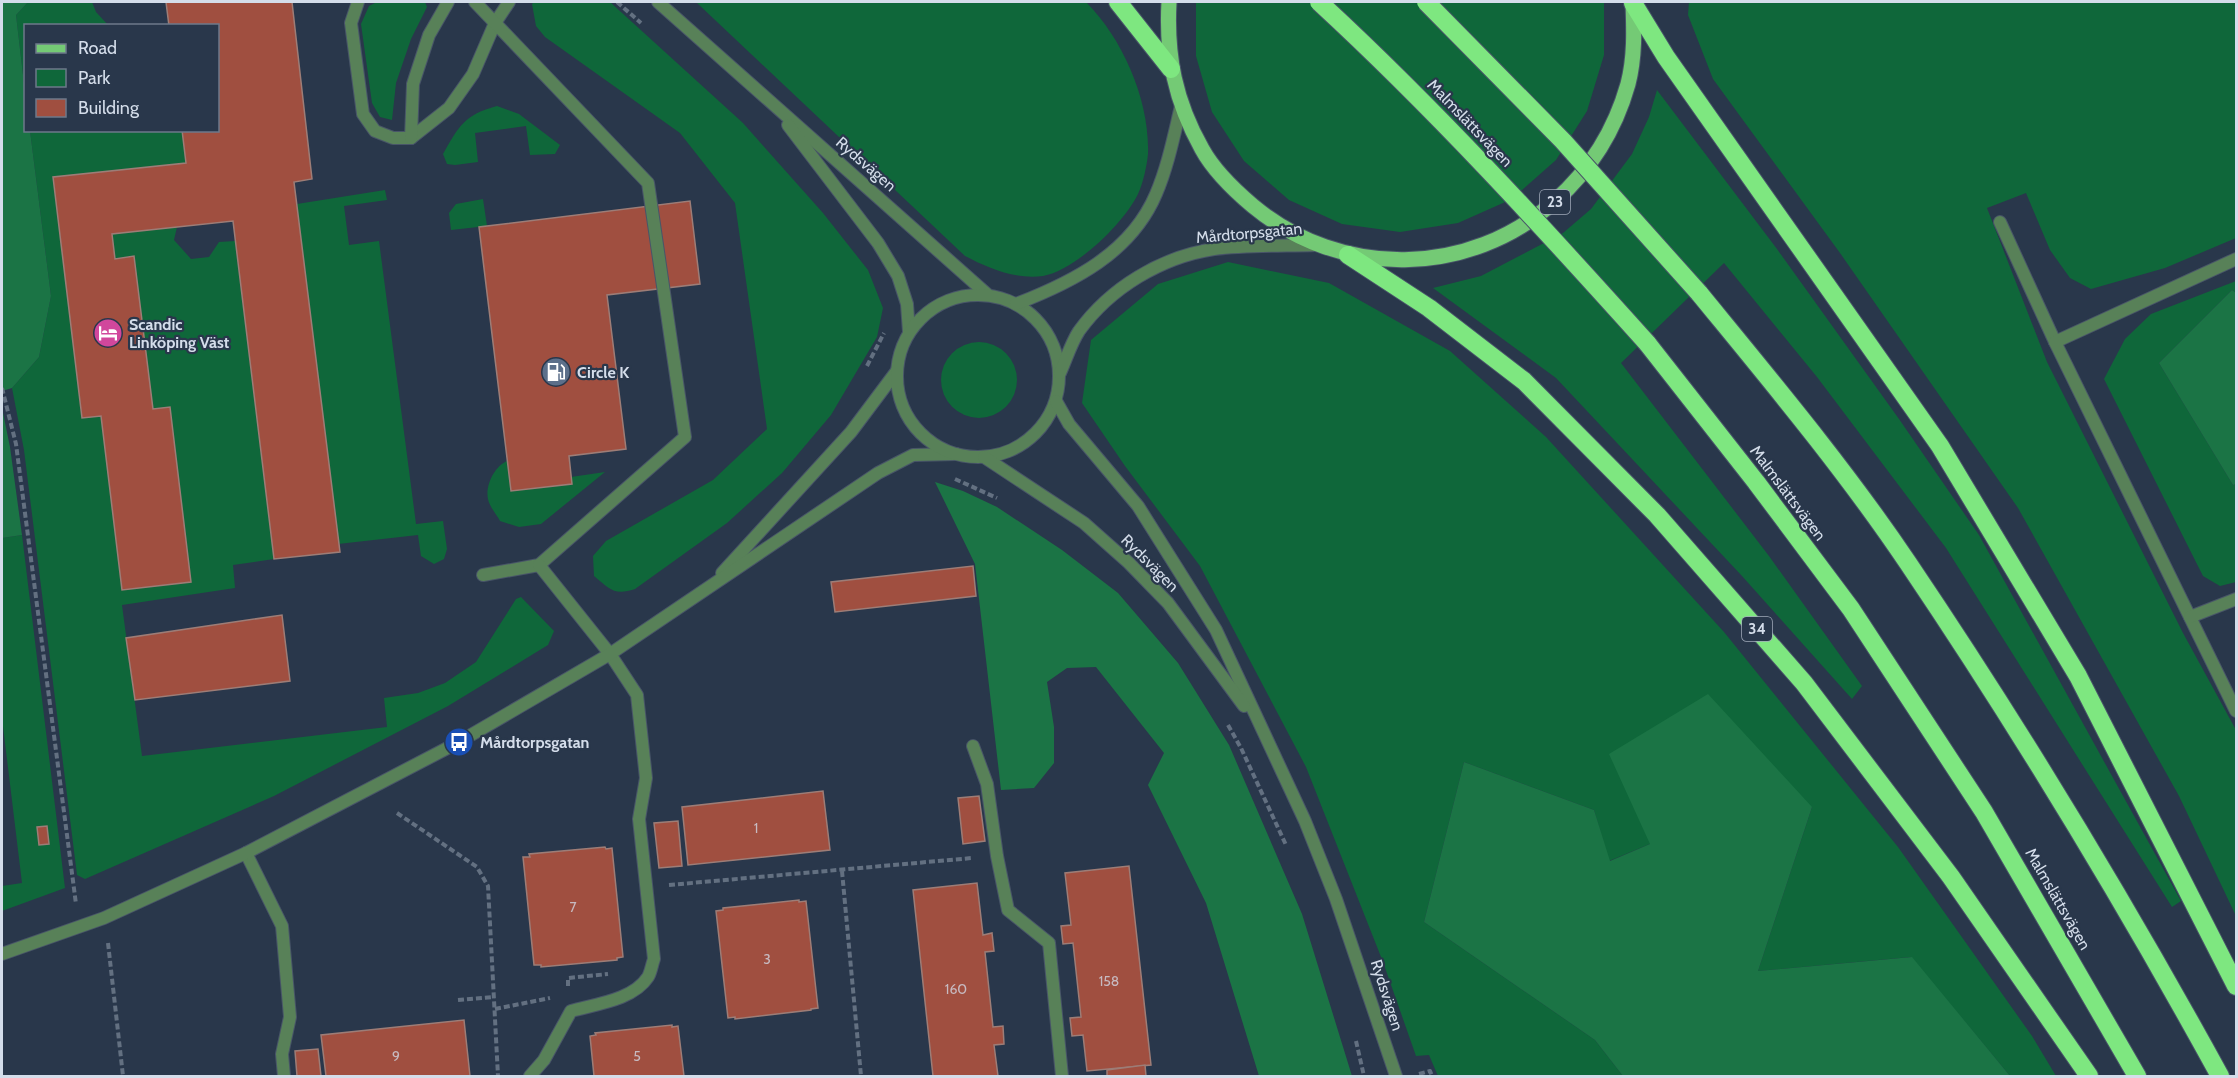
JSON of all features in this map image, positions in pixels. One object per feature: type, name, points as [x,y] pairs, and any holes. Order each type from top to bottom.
[{"type":"highway","points":[[1118,2],[1171,69]]},
{"type":"highway","name":"Malmslättsvägen","points":[[1319,2],[1380,59],[1518,199],[1647,343],[1756,482],[1851,609],[1984,812],[2137,1077]]},
{"type":"highway","points":[[1426,2],[1563,141],[1699,293],[1807,426],[1907,561],[2036,760],[2174,992],[2220,1077]]},
{"type":"highway","points":[[1633,2],[1666,57],[1940,446],[2078,676],[2236,986]]},
{"type":"highway","name":"34","points":[[1348,255],[1429,308],[1524,381],[1657,515],[1811,692],[1951,877],[2089,1077]]},
{"type":"main road","name":"23","points":[[1169,2],[1167,32],[1171,69],[1181,106],[1203,151],[1233,190],[1271,221],[1316,245],[1348,255],[1388,260],[1428,259],[1468,251],[1505,236],[1547,208],[1570,188],[1596,157],[1615,122],[1628,83],[1634,43],[1633,2]]},
{"type":"street","points":[[358,2],[351,23],[363,114],[375,131],[393,138],[411,138],[448,108],[473,74],[495,23],[509,2]]},
{"type":"street","points":[[411,138],[413,84],[429,35],[448,2]]},
{"type":"street","points":[[475,2],[648,183],[685,437],[539,565],[483,575]]},
{"type":"street","name":"Rydsvägen","points":[[658,2],[988,295]]},
{"type":"street","points":[[1016,304],[1074,279],[1124,243],[1142,220],[1156,195],[1171,150],[1181,106]]},
{"type":"street","name":"Rydsvägen","points":[[775,107],[878,243],[898,276],[907,304],[909,332]]},
{"type":"street","points":[[2000,222],[2055,342],[2236,711]]},
{"type":"street","name":"Mårdtorpsgatan","points":[[1059,374],[1078,333],[1100,306],[1151,269],[1179,257],[1213,249],[1316,245]]},
{"type":"street","points":[[2055,342],[2236,259]]},
{"type":"street","points":[[2,954],[104,918],[246,853],[459,742],[610,654],[878,472],[913,455],[956,454],[984,457],[1013,449],[1027,441],[1049,417],[1056,401],[1058,359],[1047,332],[1037,320],[1016,304],[988,295],[959,296],[940,304],[922,316],[909,332],[901,350],[896,372],[899,396],[908,419],[928,440],[956,454]]},
{"type":"street","points":[[708,589],[851,432],[896,372]]},
{"type":"street","name":"Rydsvägen","points":[[1056,401],[1069,424],[1138,506],[1216,630],[1305,821],[1336,899],[1396,1077]]},
{"type":"street","name":"Rydsvägen","points":[[984,457],[1084,523],[1129,562],[1168,603],[1260,726]]},
{"type":"street","points":[[530,1077],[544,1060],[571,1011],[636,990],[648,976],[654,959],[639,819],[646,778],[637,695],[610,654],[539,565]]},
{"type":"street","points":[[2190,617],[2236,599]]},
{"type":"street","points":[[973,746],[987,784],[997,856],[1008,910],[1049,943],[1062,1077]]},
{"type":"street","points":[[246,853],[282,926],[291,1017],[282,1054],[284,1077]]},
{"type":"path","points":[[2,388],[16,444],[79,928]]},
{"type":"path","points":[[397,813],[477,867],[488,886],[498,1077]]},
{"type":"path","points":[[647,887],[997,856]]},
{"type":"path","points":[[842,871],[861,1077]]},
{"type":"path","points":[[104,918],[123,1077]]},
{"type":"path","points":[[458,1000],[494,997]]},
{"type":"path","points":[[495,1009],[558,997]]},
{"type":"green space","points":[[2,2],[28,2],[16,15],[24,83],[24,132],[30,132],[51,296],[39,357],[12,388],[2,391]]},
{"type":"green space","points":[[28,2],[92,2],[96,12],[107,24],[24,24],[24,83],[16,15]]},
{"type":"green space","points":[[377,2],[425,2],[427,7],[411,39],[396,83],[392,120],[380,117],[372,103],[361,24],[369,6]]},
{"type":"green space","points":[[534,2],[610,2],[743,123],[823,213],[868,270],[883,308],[877,337],[831,415],[782,473],[727,523],[635,589],[622,592],[613,590],[594,576],[593,556],[606,541],[713,480],[767,429],[735,203],[680,133],[545,37],[536,26],[532,4]]},
{"type":"green space","points":[[696,2],[1086,2],[1112,34],[1132,72],[1139,92],[1144,113],[1148,154],[1140,190],[1122,218],[1098,244],[1070,265],[1056,272],[1033,277],[1013,275],[983,265],[965,256]]},
{"type":"green space","points":[[1196,2],[1604,2],[1604,55],[1587,111],[1556,160],[1512,199],[1458,223],[1400,232],[1342,224],[1289,200],[1244,161],[1212,112],[1196,56]]},
{"type":"green space","points":[[1689,2],[2236,2],[2236,238],[2165,268],[2091,289],[2070,278],[2050,250],[2026,193],[1987,208],[2047,362],[2183,633],[2236,730],[2236,916],[2179,796],[2018,508],[1840,253],[1713,79],[1688,15]]},
{"type":"green space","points":[[1657,90],[1777,249],[1979,535],[2181,901],[2172,907],[1946,548],[1817,377],[1724,263],[1621,363],[1769,556],[1862,686],[1852,699],[1742,576],[1556,378],[1433,288],[1481,276],[1563,233],[1591,209],[1632,154],[1649,117]]},
{"type":"green space","points":[[497,106],[519,114],[560,145],[555,154],[530,155],[526,126],[475,133],[478,162],[447,164],[443,154],[458,129],[477,113]]},
{"type":"green space","points":[[30,132],[182,132],[186,163],[53,178],[82,417],[101,416],[123,590],[191,581],[170,408],[153,409],[134,257],[115,259],[112,234],[177,227],[174,240],[191,259],[209,257],[219,242],[235,241],[274,559],[233,565],[235,588],[122,605],[142,756],[387,727],[384,698],[418,693],[445,683],[476,662],[516,599],[521,597],[554,631],[548,645],[448,706],[274,796],[85,879],[77,875],[24,450],[12,388],[39,357],[51,296]]},
{"type":"green space","points":[[385,190],[387,200],[344,206],[349,245],[379,241],[416,524],[443,521],[447,549],[444,559],[434,564],[421,556],[418,535],[338,544],[297,204]]},
{"type":"green space","points":[[483,199],[487,226],[451,230],[449,213],[456,204]]},
{"type":"green space","points":[[1228,262],[1329,283],[1450,351],[1546,437],[1724,632],[1898,847],[2032,1036],[2056,1076],[2010,1076],[1911,957],[1758,971],[1812,807],[1650,844],[1609,861],[1594,810],[1464,762],[1424,922],[1595,1040],[1623,1076],[1438,1076],[1429,1055],[1416,1056],[1383,962],[1306,767],[1200,566],[1125,466],[1082,403],[1091,340],[1158,284]]},
{"type":"green space","points":[[2236,281],[2236,293],[2232,290],[2159,363],[2233,485],[2236,484],[2236,582],[2220,586],[2203,576],[2104,379],[2125,339],[2151,314]]},
{"type":"green space","points":[[2232,290],[2236,293],[2236,484],[2233,485],[2159,363]]},
{"type":"green space","points":[[979,342],[993,345],[1006,353],[1014,366],[1017,380],[1014,394],[1006,407],[993,415],[979,418],[965,415],[952,407],[944,394],[941,380],[944,366],[952,353],[965,345]]},
{"type":"green space","points":[[2,408],[10,447],[22,535],[2,538]]},
{"type":"green space","points":[[507,461],[512,491],[572,484],[571,477],[605,472],[541,524],[519,527],[500,521],[491,507],[487,494],[492,477]]},
{"type":"green space","points":[[935,482],[963,491],[997,507],[1062,550],[1118,593],[1178,663],[1229,745],[1302,914],[1352,1076],[1259,1076],[1206,903],[1148,785],[1164,753],[1096,667],[1067,668],[1047,682],[1054,727],[1054,763],[1034,788],[1001,790],[975,564]]},
{"type":"green space","points":[[22,535],[65,888],[2,911],[2,886],[22,883],[2,718],[2,538]]},
{"type":"green space","points":[[1708,694],[1812,807],[1758,971],[1912,957],[2010,1076],[1623,1076],[1595,1040],[1424,922],[1464,762],[1594,810],[1610,861],[1650,844],[1609,754]]},
{"type":"building","name":"Scandic Linköping Väst","points":[[166,2],[292,2],[312,179],[294,182],[340,552],[274,559],[233,221],[112,234],[115,259],[134,256],[153,409],[170,407],[191,582],[122,590],[101,416],[82,418],[53,177],[186,163],[182,132],[219,132],[219,24],[169,24]]},
{"type":"building","name":"Circle K","points":[[690,201],[700,284],[607,295],[626,449],[569,456],[572,484],[511,491],[479,227]]},
{"type":"building","points":[[973,566],[976,596],[835,612],[831,582]]},
{"type":"building","points":[[282,615],[290,681],[135,700],[126,638]]},
{"type":"building","points":[[823,791],[830,850],[688,865],[682,807]]},
{"type":"building","points":[[979,796],[985,841],[963,844],[958,798]]},
{"type":"building","points":[[678,821],[682,866],[659,868],[654,823]]},
{"type":"building","points":[[47,826],[49,844],[39,845],[37,827]]},
{"type":"building","points":[[605,847],[606,849],[612,848],[623,957],[617,960],[541,967],[541,965],[534,965],[523,857],[530,857],[529,854]]},
{"type":"building","points":[[1129,866],[1151,1065],[1087,1071],[1083,1035],[1072,1036],[1070,1018],[1081,1017],[1073,943],[1063,944],[1061,926],[1071,925],[1065,873]]},
{"type":"building","points":[[977,883],[983,935],[992,933],[994,951],[985,952],[993,1027],[1003,1026],[1004,1044],[994,1045],[998,1076],[933,1076],[913,890]]},
{"type":"building","points":[[799,900],[799,902],[806,901],[818,1008],[728,1018],[716,911],[723,910],[723,908]]},
{"type":"building","points":[[464,1020],[470,1076],[326,1076],[321,1035]]},
{"type":"building","points":[[672,1025],[672,1027],[678,1026],[684,1076],[594,1076],[590,1036],[596,1035],[595,1033]]},
{"type":"building","points":[[318,1049],[321,1076],[297,1076],[295,1051]]},
{"type":"building","points":[[1145,1065],[1146,1076],[1107,1076],[1107,1070]]},
{"type":"place","name":"Scandic Linköping Väst","points":[[108,333]]},
{"type":"place","name":"Circle K","points":[[556,372]]},
{"type":"place","name":"Mårdtorpsgatan","points":[[459,742]]}]
